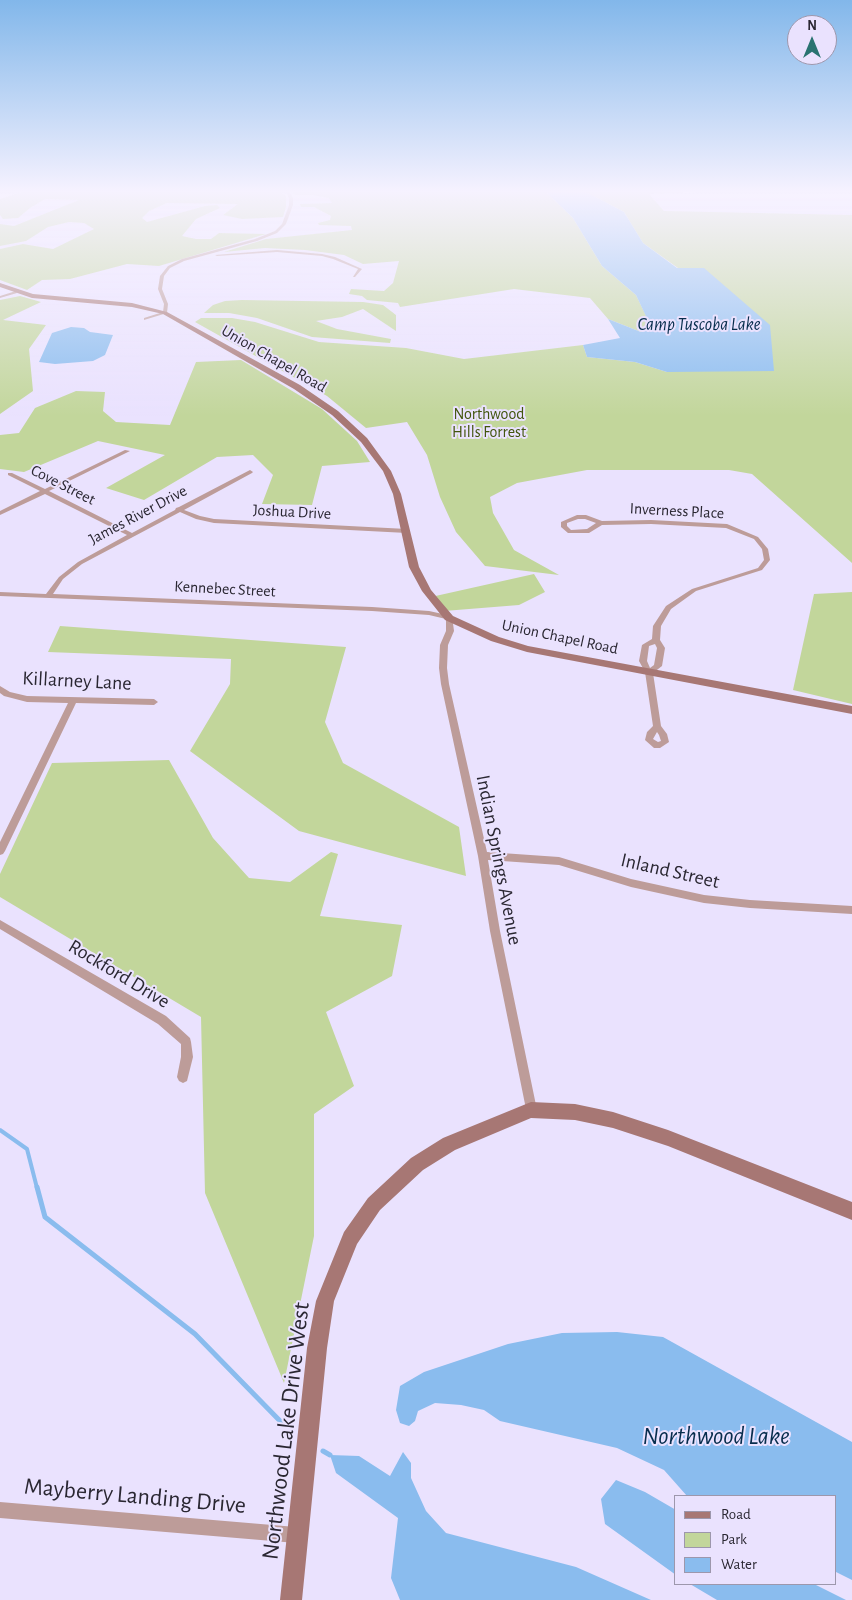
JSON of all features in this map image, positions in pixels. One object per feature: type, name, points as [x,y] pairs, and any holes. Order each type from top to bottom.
[{"type":"street","points":[[146,320],[165,313],[166,304],[160,289],[165,271],[172,267]]},
{"type":"street","points":[[354,267],[360,269],[354,276]]},
{"type":"street","name":"Union Chapel Road","points":[[0,285],[16,292],[53,299],[132,305],[165,313],[297,387],[350,426],[370,447],[387,471],[397,494],[414,567],[426,590],[449,618],[495,639],[527,649],[852,710]]},
{"type":"street","points":[[0,297],[16,292]]},
{"type":"street","points":[[0,513],[127,451]]},
{"type":"street","name":"James River Drive","points":[[49,595],[66,573],[130,534],[250,472]]},
{"type":"street","name":"Cove Street","points":[[10,474],[130,534]]},
{"type":"street","name":"Joshua Drive","points":[[178,509],[198,518],[214,521],[407,531]]},
{"type":"street","name":"Inverness Place","points":[[601,523],[589,531],[580,533],[570,532],[564,527],[564,522],[577,517],[586,517],[601,523],[651,522],[727,526],[756,538],[766,549],[767,560],[760,569],[694,590],[668,608],[657,626],[656,640],[661,648],[658,666],[649,672],[643,661],[646,645],[656,640]]},
{"type":"street","name":"Kennebec Street","points":[[0,594],[380,610],[429,613],[449,618]]},
{"type":"street","name":"Indian Springs Avenue","points":[[449,618],[450,631],[444,645],[443,668],[445,684],[483,856],[493,922],[531,1110]]},
{"type":"street","points":[[649,672],[657,727]]},
{"type":"street","name":"Killarney Lane","points":[[0,689],[7,694],[27,698],[154,702]]},
{"type":"street","points":[[0,851],[73,700]]},
{"type":"street","name":"Inland Street","points":[[483,856],[559,861],[631,883],[704,899],[750,904],[852,910]]},
{"type":"street","name":"Rockford Drive","points":[[0,924],[162,1020],[186,1042],[187,1057],[183,1077]]},
{"type":"street","name":"Northwood Lake Drive West","points":[[291,1600],[296,1535],[307,1454],[317,1348],[325,1301],[350,1238],[374,1204],[417,1164],[448,1144],[531,1110],[575,1112],[631,1126],[668,1138],[852,1211]]},
{"type":"street","name":"Mayberry Landing Drive","points":[[0,1510],[296,1535]]},
{"type":"green space","points":[[0,267],[117,267],[70,279],[42,280],[27,290],[0,280]]},
{"type":"green space","points":[[397,267],[603,267],[636,295],[653,330],[641,332],[608,319],[590,298],[514,289],[400,307],[398,303],[367,300],[362,296],[349,294],[351,289],[384,291],[393,283]]},
{"type":"green space","name":"Northwood Hills Forrest","points":[[676,267],[852,267],[852,563],[752,474],[729,470],[587,470],[517,483],[490,497],[493,513],[514,550],[559,575],[485,566],[456,532],[440,497],[427,455],[407,422],[366,428],[327,396],[195,322],[201,318],[232,318],[255,322],[319,342],[406,348],[464,359],[583,345],[587,357],[635,362],[667,372],[704,268]]},
{"type":"green space","points":[[20,296],[41,302],[3,320],[46,325],[29,349],[33,391],[0,414],[0,300]]},
{"type":"green space","points":[[225,301],[363,302],[383,305],[396,315],[396,331],[363,309],[342,317],[316,321],[337,329],[391,339],[390,343],[312,337],[257,318],[229,313],[204,313],[213,305]]},
{"type":"green space","points":[[241,360],[322,409],[357,441],[370,462],[322,466],[312,505],[262,504],[273,475],[253,455],[217,457],[144,500],[106,488],[165,455],[98,441],[24,472],[0,469],[0,435],[19,433],[35,408],[76,391],[105,392],[103,411],[116,422],[170,425],[196,362]]},
{"type":"green space","points":[[534,574],[545,592],[519,605],[444,611],[431,597]]},
{"type":"green space","points":[[852,592],[852,704],[793,690],[814,594]]},
{"type":"green space","points":[[60,626],[346,647],[325,722],[343,763],[459,827],[466,876],[299,831],[190,751],[230,684],[231,659],[48,652]]},
{"type":"green space","points":[[169,760],[213,838],[249,878],[290,882],[331,852],[338,854],[320,916],[402,925],[392,976],[326,1012],[354,1086],[314,1114],[314,1236],[284,1383],[205,1193],[201,1017],[0,897],[0,874],[52,763]]},
{"type":"water","name":"Camp Tuscoba Lake","points":[[603,267],[704,268],[770,325],[774,371],[667,372],[635,362],[587,357],[583,345],[620,338],[608,319],[641,332],[652,329],[636,295]]},
{"type":"water","points":[[71,327],[113,335],[105,355],[93,361],[55,364],[39,362],[52,333]]},
{"type":"water","name":"Northwood Lake","points":[[617,1332],[663,1337],[852,1442],[852,1580],[837,1572],[837,1495],[686,1495],[664,1470],[617,1448],[500,1421],[484,1410],[461,1405],[435,1403],[418,1411],[415,1421],[409,1426],[400,1423],[396,1410],[400,1386],[424,1372],[508,1344],[562,1333]]},
{"type":"water","points":[[403,1452],[411,1463],[411,1478],[426,1511],[446,1533],[576,1567],[651,1600],[400,1600],[391,1578],[398,1518],[336,1473],[330,1455],[359,1456],[390,1476]]},
{"type":"water","name":"Northwood Lake","points":[[616,1480],[645,1492],[674,1509],[674,1574],[605,1524],[601,1499]]},
{"type":"water","points":[[692,1585],[816,1585],[846,1600],[717,1600]]},
{"type":"waterway","points":[[0,1130],[27,1149],[37,1188]]},
{"type":"waterway","points":[[37,1187],[45,1217],[195,1334],[283,1424]]},
{"type":"waterway","points":[[323,1451],[330,1455]]}]
